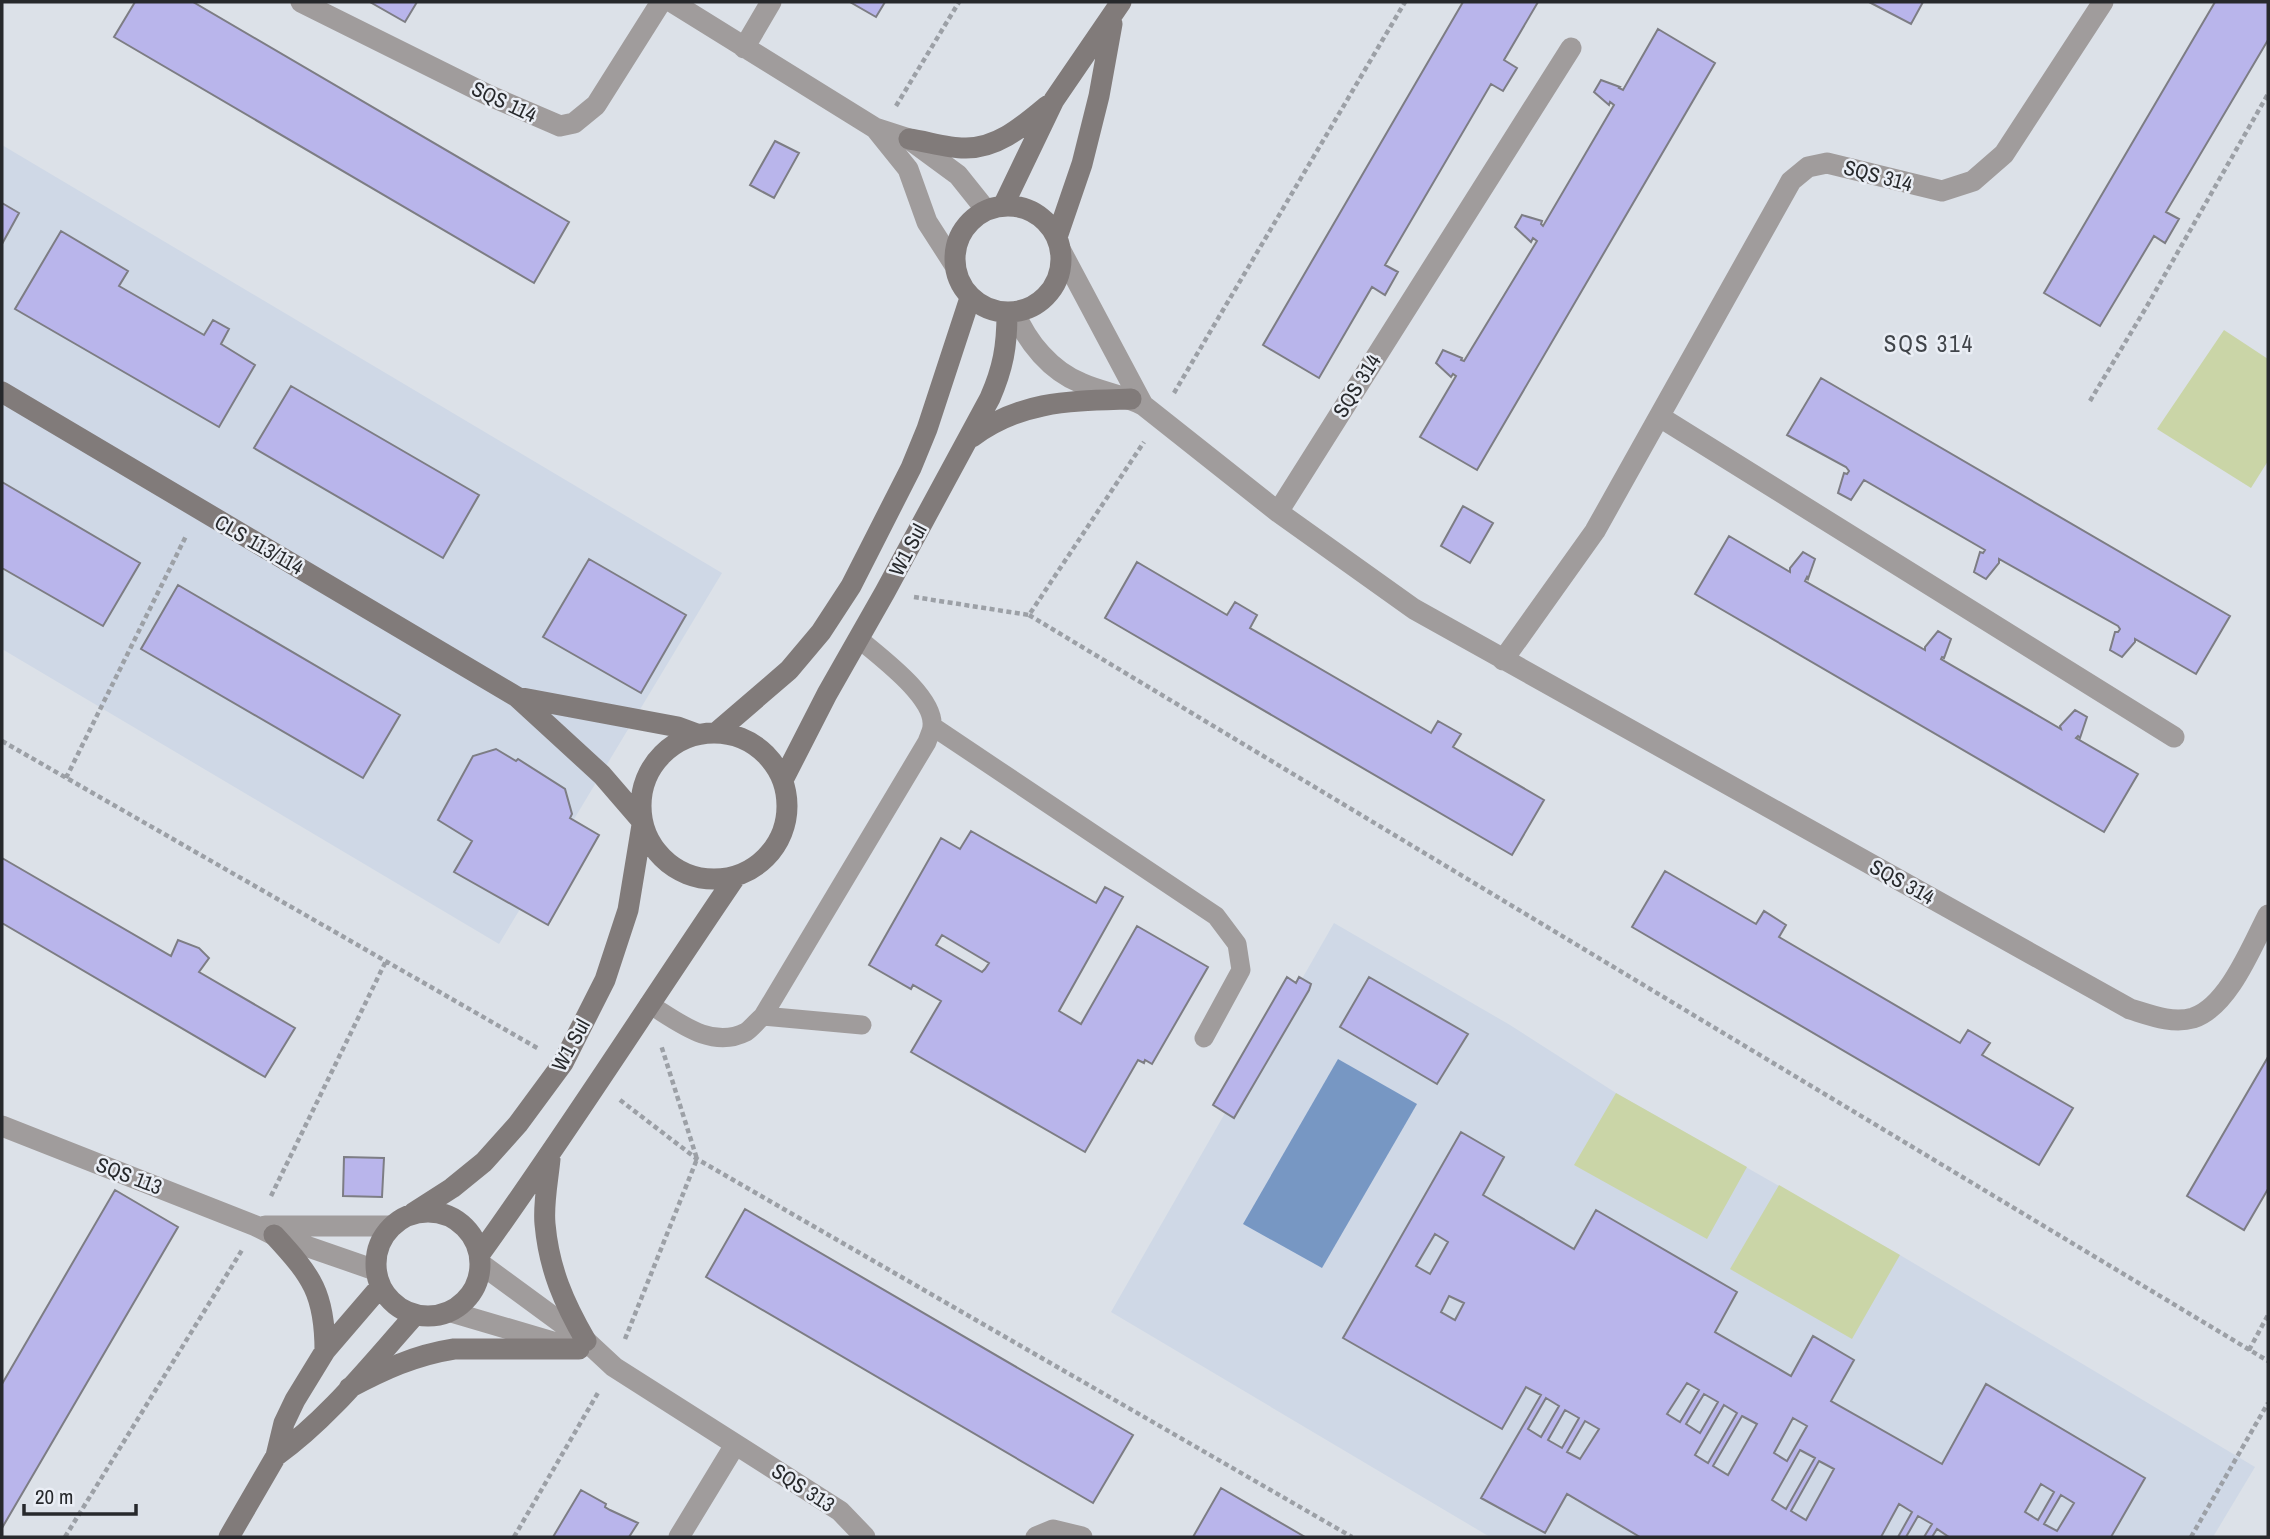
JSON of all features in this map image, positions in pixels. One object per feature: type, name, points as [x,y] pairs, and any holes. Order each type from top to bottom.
[{"type":"street","name":"SQS 114","points":[[301,2],[488,95],[560,126],[574,123],[596,105],[661,2]]},
{"type":"street","points":[[672,2],[704,10],[744,48],[878,129],[909,139],[964,148],[990,144],[1018,130],[1054,100]]},
{"type":"street","points":[[744,48],[771,2]]},
{"type":"street","name":"SQS 314","points":[[1503,660],[1595,531],[1791,181],[1798,173],[1808,167],[1827,163],[1934,190],[1957,188],[1973,181],[2004,154],[2103,2]]},
{"type":"street","points":[[995,208],[1054,100],[1118,8]]},
{"type":"street","points":[[1059,244],[1048,223],[1035,213],[1020,207],[995,208],[972,219],[961,232],[955,248],[957,277],[970,298],[981,306],[1011,313],[1031,308],[1045,298],[1055,284],[1061,268],[1059,244],[1099,96],[1118,8]]},
{"type":"street","name":"SQS 314","points":[[1278,512],[1571,48]]},
{"type":"street","points":[[878,129],[908,169],[927,222],[954,264]]},
{"type":"street","points":[[909,139],[958,175],[995,208]]},
{"type":"street","name":"SQS 314","points":[[1059,244],[1144,407]]},
{"type":"street","name":"W1 Sul","points":[[707,733],[789,670],[821,632],[850,586],[911,468],[927,429],[970,298]]},
{"type":"street","name":"SQS 314","points":[[1011,313],[1034,346],[1065,375],[1144,407],[1278,512],[1414,609],[2130,1009],[2174,1020],[2194,1018],[2213,1006],[2231,985],[2268,915]]},
{"type":"street","name":"W1 Sul","points":[[783,780],[1000,376],[1011,313]]},
{"type":"street","name":"CLS 113/114","points":[[2,392],[517,698],[602,775],[641,822]]},
{"type":"street","points":[[967,440],[987,425],[1042,405],[1063,401],[1144,407]]},
{"type":"street","points":[[1660,417],[2174,737]]},
{"type":"street","name":"CLS 113/114","points":[[517,698],[707,733]]},
{"type":"street","points":[[707,733],[745,739],[768,756],[783,780],[787,809],[780,838],[762,861],[736,876],[706,879],[678,870],[655,851],[641,822],[644,782],[664,752],[707,733]]},
{"type":"street","name":"W1 Sul","points":[[414,1213],[452,1188],[484,1162],[518,1124],[563,1063],[605,980],[628,910],[641,822]]},
{"type":"street","name":"W1 Sul","points":[[481,1259],[736,876]]},
{"type":"street","name":"SQS 113","points":[[2,1126],[265,1231],[377,1279]]},
{"type":"street","points":[[349,1388],[393,1365],[434,1352],[582,1345],[555,1278],[545,1223],[550,1157]]},
{"type":"street","points":[[229,1537],[276,1456],[284,1423],[295,1400],[325,1351],[377,1279],[378,1245],[392,1226],[414,1213],[443,1213],[468,1228],[481,1259],[473,1292],[451,1312],[433,1317],[415,1315],[396,1306],[377,1279]]},
{"type":"street","name":"SQS 113","points":[[265,1231],[392,1226]]},
{"type":"street","points":[[265,1231],[297,1260],[313,1282],[322,1304],[325,1351]]},
{"type":"street","name":"SQS 313","points":[[481,1259],[582,1345],[840,1511],[865,1537]]},
{"type":"street","name":"SQS 313","points":[[451,1312],[582,1345]]},
{"type":"street","points":[[276,1456],[304,1436],[415,1315]]},
{"type":"street","points":[[679,1537],[735,1445]]},
{"type":"street","points":[[1036,1537],[1053,1530],[1082,1537]]},
{"type":"lane","points":[[649,1004],[699,1034],[724,1038],[747,1031],[762,1017],[927,742],[933,726],[929,707],[902,677],[859,639]]},
{"type":"lane","points":[[933,726],[1216,916],[1237,944],[1241,970],[1204,1038]]},
{"type":"lane","points":[[762,1017],[862,1025]]},
{"type":"path","points":[[878,129],[959,2]]},
{"type":"path","points":[[1028,615],[1144,407],[1405,2]]},
{"type":"path","points":[[2090,401],[2268,94]]},
{"type":"path","points":[[66,778],[198,510]]},
{"type":"path","points":[[885,592],[1028,615],[2268,1362]]},
{"type":"path","points":[[2,741],[563,1063]]},
{"type":"path","points":[[65,1537],[265,1231],[386,961]]},
{"type":"path","points":[[513,1537],[608,1362],[697,1159],[649,1004]]},
{"type":"path","points":[[597,1083],[697,1159],[1352,1537]]},
{"type":"path","points":[[2249,1350],[2268,1315]]},
{"type":"path","points":[[2192,1537],[2268,1403]]},
{"type":"shaded area","points":[[2,145],[722,573],[499,944],[2,649]]},
{"type":"shaded area","points":[[1334,923],[1510,1025],[1616,1093],[1900,1255],[2255,1467],[2213,1537],[1490,1537],[1111,1312]]},
{"type":"green space","points":[[2224,330],[2268,359],[2268,461],[2251,488],[2157,429]]},
{"type":"green space","points":[[1616,1093],[1747,1167],[1707,1239],[1574,1165]]},
{"type":"green space","points":[[1779,1185],[1900,1255],[1852,1339],[1730,1269]]},
{"type":"water","points":[[1338,1059],[1417,1104],[1322,1268],[1243,1224]]},
{"type":"building","points":[[135,2],[193,2],[569,222],[534,283],[114,37]]},
{"type":"building","points":[[370,2],[417,2],[405,22]]},
{"type":"building","points":[[850,2],[885,2],[876,17]]},
{"type":"building","points":[[1463,2],[1538,2],[1504,60],[1517,68],[1503,91],[1491,84],[1385,265],[1398,272],[1385,295],[1372,287],[1319,378],[1263,345]]},
{"type":"building","points":[[1869,2],[1923,2],[1911,24]]},
{"type":"building","points":[[2215,2],[2268,2],[2268,40],[2166,212],[2179,219],[2165,243],[2154,236],[2100,326],[2044,293]]},
{"type":"building","points":[[1658,29],[1715,63],[1477,470],[1420,437],[1456,376],[1453,374],[1451,377],[1436,363],[1443,350],[1464,361],[1537,241],[1533,238],[1531,242],[1515,227],[1522,215],[1542,221],[1543,226],[1614,105],[1610,102],[1609,105],[1594,92],[1601,80],[1623,90]]},
{"type":"building","points":[[775,141],[799,153],[774,198],[750,185]]},
{"type":"building","points":[[2,203],[19,213],[2,244]]},
{"type":"building","points":[[61,231],[128,271],[119,286],[204,335],[213,320],[229,329],[221,344],[255,365],[219,427],[15,309]]},
{"type":"building","points":[[1821,378],[2230,616],[2196,674],[2135,639],[2122,657],[2110,650],[2115,632],[2120,629],[2118,626],[1999,559],[1999,563],[1986,579],[1974,572],[1980,552],[1985,550],[1864,480],[1851,500],[1838,493],[1844,473],[1849,471],[1846,467],[1787,435]]},
{"type":"building","points":[[291,386],[479,495],[443,558],[254,448]]},
{"type":"building","points":[[2,482],[140,563],[103,626],[2,568]]},
{"type":"building","points":[[1463,506],[1493,523],[1470,563],[1441,546]]},
{"type":"building","points":[[1729,536],[1790,572],[1790,568],[1803,552],[1815,559],[1805,581],[1925,650],[1938,631],[1951,639],[1944,658],[1941,659],[2061,729],[2060,726],[2075,710],[2087,717],[2080,738],[2076,738],[2138,774],[2104,832],[1695,594]]},
{"type":"building","points":[[589,559],[686,615],[641,693],[543,637]]},
{"type":"building","points":[[1137,562],[1227,615],[1235,602],[1257,615],[1250,628],[1431,733],[1438,721],[1461,734],[1453,747],[1544,800],[1512,855],[1105,618]]},
{"type":"building","points":[[178,585],[400,715],[363,778],[141,649]]},
{"type":"building","points":[[496,749],[516,761],[518,759],[565,789],[572,814],[570,818],[599,835],[548,925],[454,872],[472,841],[438,820],[473,756]]},
{"type":"building","points":[[971,831],[1096,903],[1105,887],[1123,897],[1059,1011],[1081,1024],[1137,926],[1208,967],[1152,1064],[1138,1060],[1085,1152],[911,1052],[941,1001],[913,985],[911,989],[869,965],[941,838],[960,849]],"holes":[[[942,935],[989,963],[982,972],[936,945]]]},
{"type":"building","points":[[2,858],[171,956],[178,940],[199,948],[209,958],[199,972],[295,1028],[265,1077],[2,923]]},
{"type":"building","points":[[1665,871],[1756,924],[1764,911],[1786,925],[1779,937],[1960,1043],[1968,1030],[1990,1043],[1982,1055],[2073,1108],[2039,1165],[1632,927]]},
{"type":"building","points":[[1287,977],[1296,983],[1299,977],[1311,984],[1309,990],[1234,1118],[1213,1105]]},
{"type":"building","points":[[1369,977],[1468,1034],[1437,1084],[1340,1027]]},
{"type":"building","points":[[2268,1057],[2268,1189],[2244,1230],[2187,1196]]},
{"type":"building","points":[[1461,1132],[1504,1157],[1483,1195],[1574,1249],[1596,1210],[1737,1292],[1715,1332],[1791,1376],[1813,1336],[1854,1360],[1831,1401],[1942,1464],[1986,1384],[2145,1478],[2111,1537],[1949,1537],[1937,1529],[1932,1537],[1924,1537],[1932,1524],[1918,1516],[1906,1537],[1898,1537],[1912,1512],[1899,1504],[1881,1537],[1640,1537],[1567,1494],[1545,1533],[1481,1498],[1541,1395],[1526,1387],[1502,1429],[1343,1338]],"holes":[[[1435,1234],[1448,1242],[1430,1274],[1416,1266]],[[1449,1296],[1464,1303],[1455,1320],[1441,1312]],[[1687,1383],[1699,1390],[1680,1422],[1667,1414]],[[1704,1394],[1718,1402],[1700,1433],[1686,1424]],[[1546,1398],[1559,1406],[1541,1437],[1528,1429]],[[1724,1405],[1737,1413],[1708,1463],[1695,1455]],[[1565,1410],[1579,1418],[1562,1448],[1548,1440]],[[1742,1416],[1757,1424],[1728,1475],[1713,1466]],[[1793,1418],[1807,1426],[1787,1461],[1774,1453]],[[1585,1421],[1599,1429],[1580,1459],[1567,1452]],[[1800,1450],[1815,1458],[1786,1509],[1772,1500]],[[1819,1461],[1834,1469],[1806,1520],[1791,1511]],[[2041,1484],[2054,1492],[2038,1520],[2025,1512]],[[2061,1495],[2074,1503],[2057,1531],[2044,1524]]]},
{"type":"building","points":[[344,1157],[384,1158],[382,1197],[343,1196]]},
{"type":"building","points":[[115,1190],[178,1227],[2,1528],[2,1384]]},
{"type":"building","points":[[745,1209],[1133,1435],[1093,1503],[706,1277]]},
{"type":"building","points":[[1221,1488],[1305,1537],[1193,1537]]},
{"type":"building","points":[[581,1490],[606,1504],[605,1507],[610,1510],[638,1523],[629,1537],[553,1537]]},
{"type":"district","name":"SQS 314","points":[[1929,344]]}]
